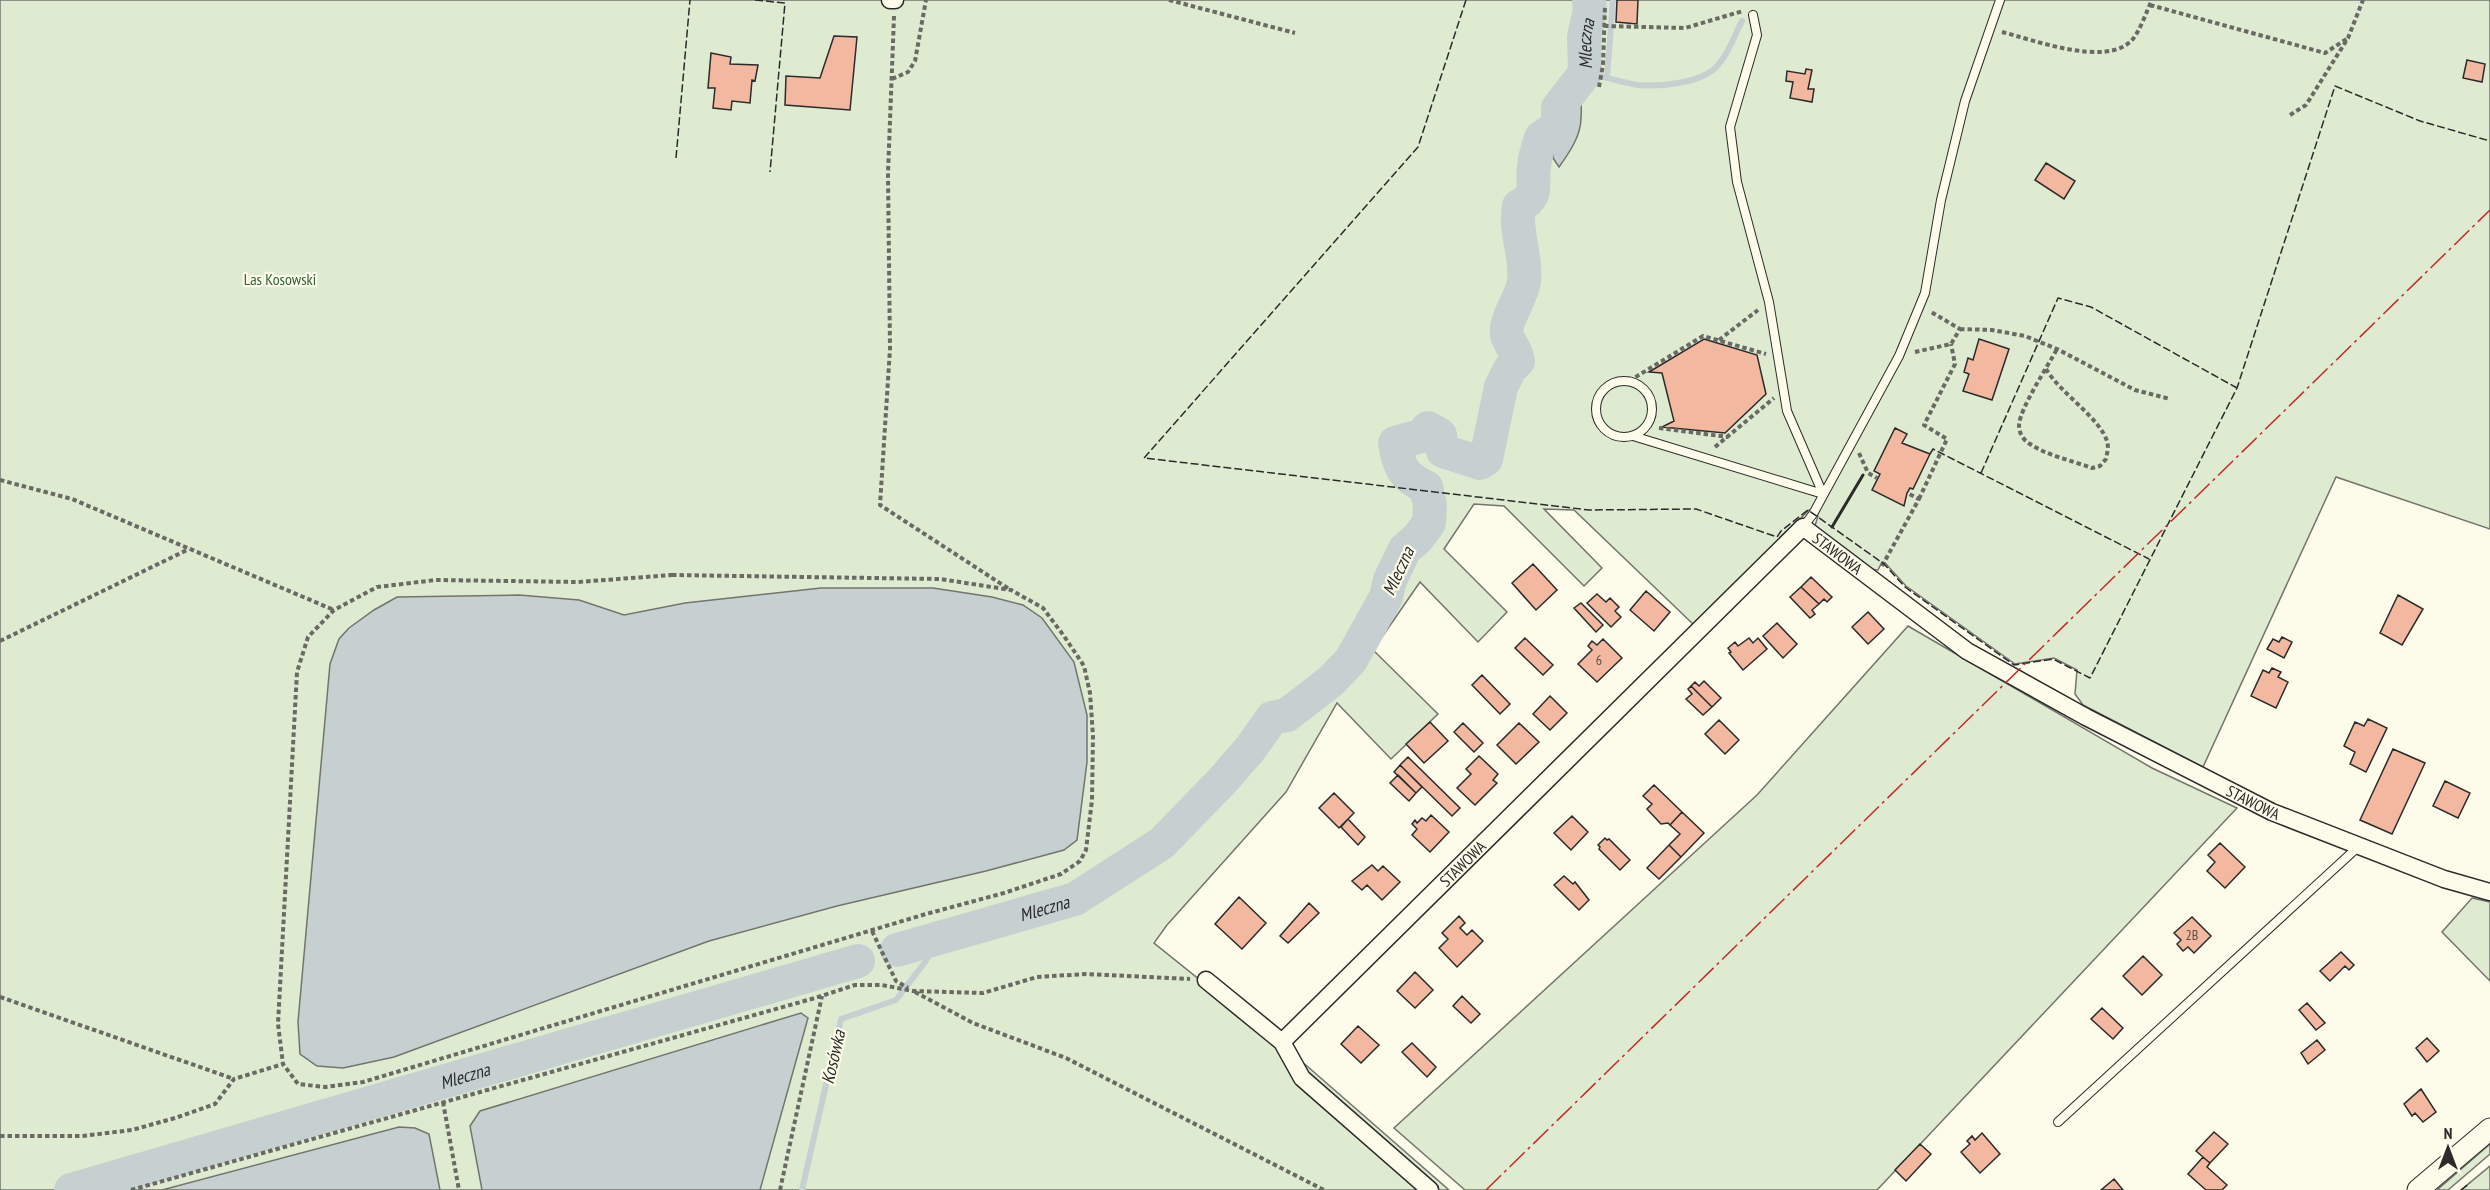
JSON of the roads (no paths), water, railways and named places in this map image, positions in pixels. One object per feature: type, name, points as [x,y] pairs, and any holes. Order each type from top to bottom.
[{"type":"street","points":[[890,0],[895,0]]},
{"type":"street","name":"STAWOWA","points":[[1282,1042],[1803,526],[1967,651],[2198,777],[2272,812],[2444,879],[2490,892]]},
{"type":"street","points":[[1206,980],[1282,1042],[1302,1078],[1430,1190]]},
{"type":"street","points":[[2418,1190],[2490,1129]]},
{"type":"lane","points":[[1803,526],[1813,514],[1899,356],[1920,305],[1941,200],[1965,101],[2000,0]]},
{"type":"lane","points":[[1753,12],[1757,35],[1730,127],[1737,182],[1769,302],[1787,411],[1823,494]]},
{"type":"lane","points":[[1633,436],[1647,427],[1653,411],[1652,402],[1642,387],[1629,381],[1616,382],[1607,386],[1601,393],[1596,410],[1597,419],[1609,434],[1617,437],[1633,436],[1823,494]]},
{"type":"lane","points":[[2058,1122],[2359,846]]},
{"type":"water","points":[[1579,42],[1590,43],[1590,60],[1597,67],[1595,84],[1583,89],[1577,138],[1559,167],[1553,158],[1555,114],[1564,88],[1574,74]]},
{"type":"water","points":[[821,588],[933,588],[992,597],[1023,605],[1042,618],[1074,662],[1087,715],[1087,762],[1077,840],[1064,850],[837,906],[709,941],[394,1057],[343,1068],[317,1066],[300,1054],[298,1022],[330,664],[339,639],[349,628],[397,597],[519,595],[579,600],[624,615],[685,603]]},
{"type":"water","points":[[801,1013],[808,1018],[760,1190],[482,1190],[470,1126],[480,1111]]},
{"type":"water","points":[[399,1127],[415,1128],[429,1134],[440,1190],[162,1190]]},
{"type":"waterway","name":"Mleczna","points":[[897,950],[1075,899],[1162,843],[1223,780],[1250,749],[1272,718],[1287,715],[1331,681],[1351,660],[1386,597],[1390,580],[1405,549],[1417,539],[1429,523],[1430,505],[1426,487],[1412,479],[1403,470],[1395,443],[1421,436],[1428,428],[1440,435],[1443,451],[1480,463],[1486,459],[1501,387],[1510,369],[1518,361],[1508,338],[1507,329],[1524,281],[1524,262],[1518,225],[1519,206],[1526,202],[1532,194],[1534,162],[1541,138],[1558,126],[1558,108],[1585,73],[1584,37],[1590,10],[1589,0]]},
{"type":"waterway","points":[[1607,78],[1613,0]]},
{"type":"waterway","points":[[1589,73],[1638,85],[1667,85],[1699,78],[1719,64],[1742,21]]},
{"type":"waterway","name":"Kosówka","points":[[802,1190],[841,1019],[896,1000],[925,962],[939,938]]},
{"type":"waterway","name":"Mleczna","points":[[71,1190],[858,961]]},
{"type":"park label","name":"Las Kosowski","points":[[280,279]]}]
